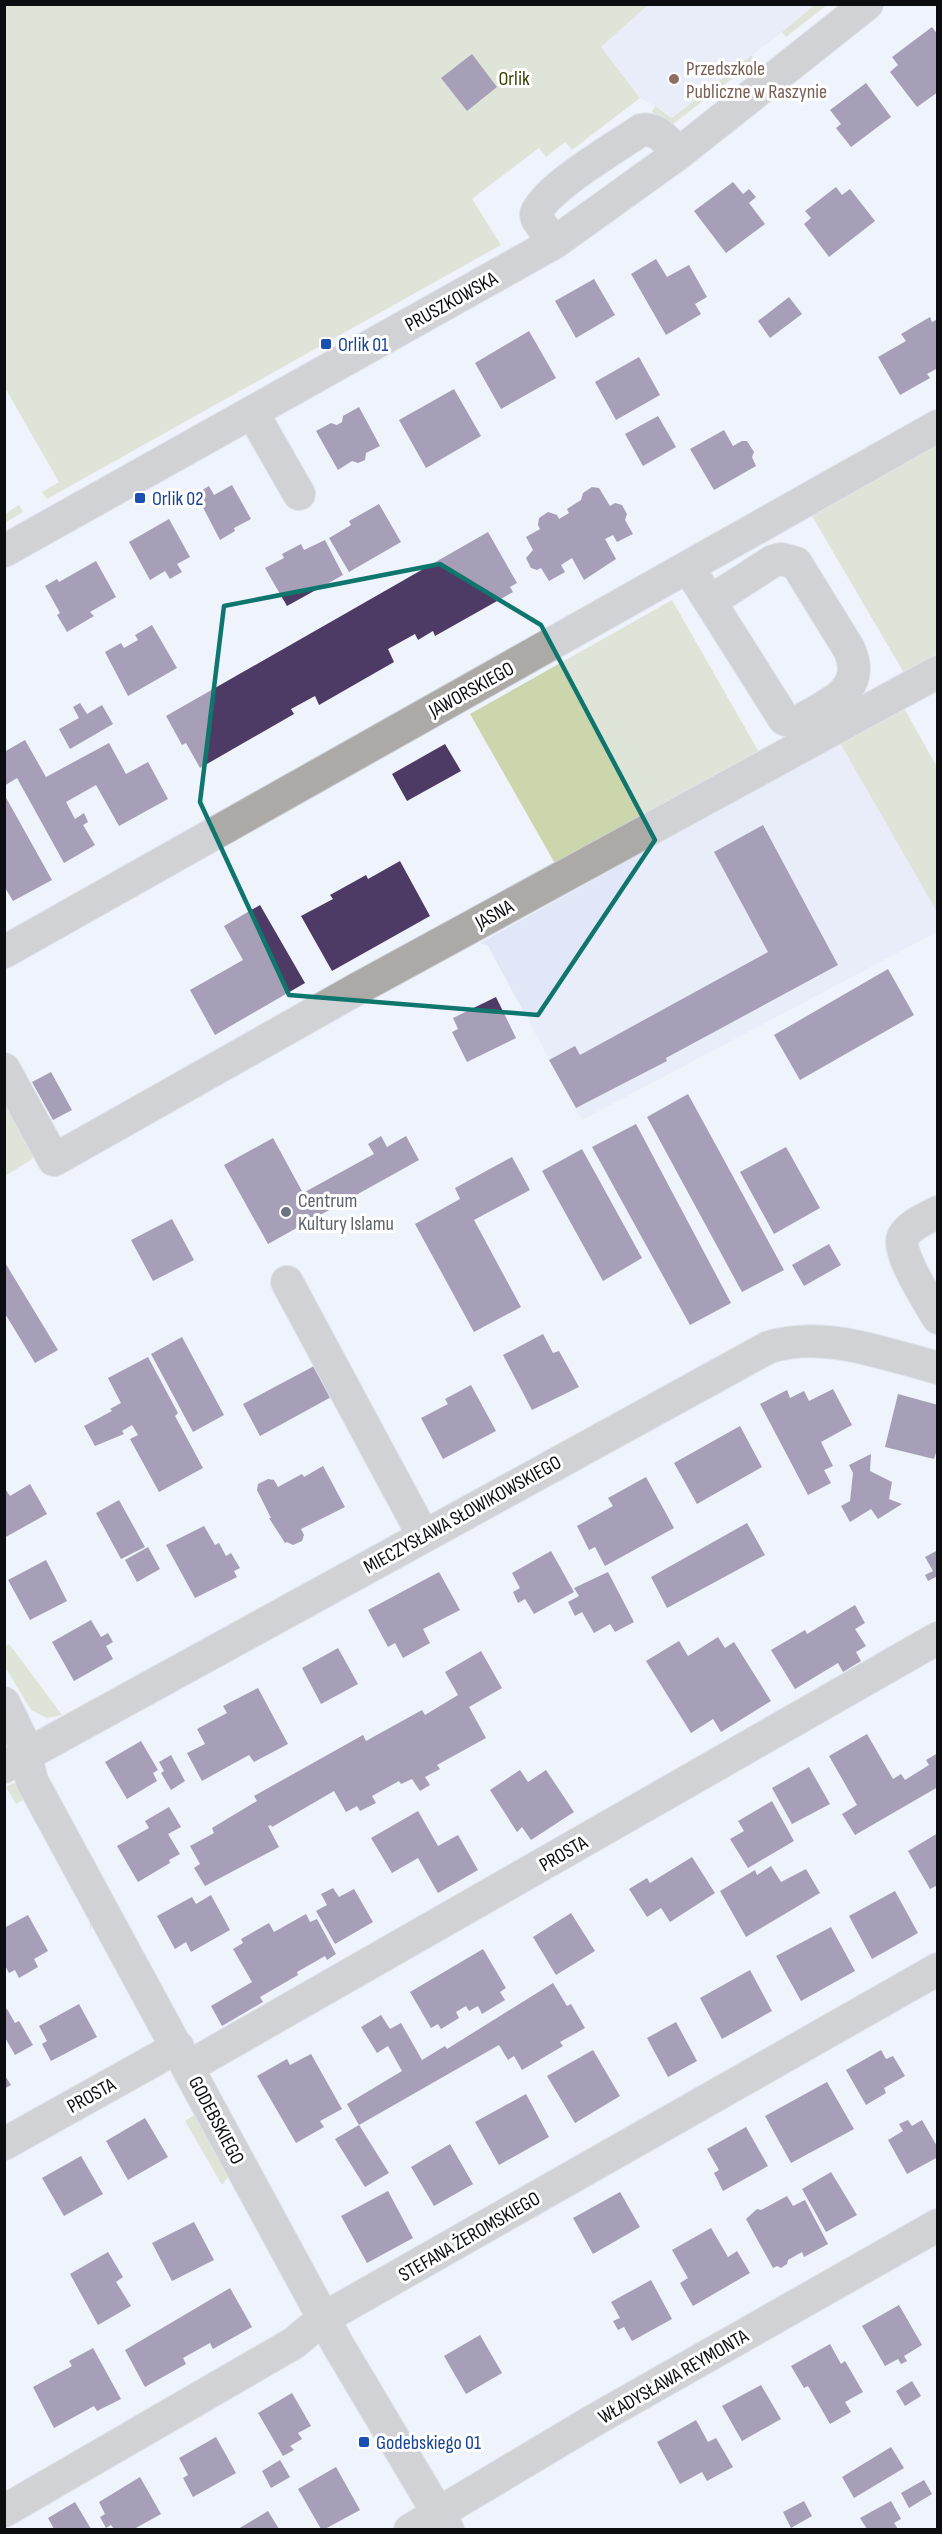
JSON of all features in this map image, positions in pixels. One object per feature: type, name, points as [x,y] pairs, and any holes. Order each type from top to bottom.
[{"type":"street","name":"PRUSZKOWSKA","points":[[4,551],[554,243],[678,154],[867,4]]},
{"type":"street","points":[[554,243],[536,214],[547,197],[569,180],[645,129],[653,130],[665,139],[678,154]]},
{"type":"street","points":[[252,412],[299,494]]},
{"type":"street","name":"JAWORSKIEGO","points":[[4,952],[938,426]]},
{"type":"street","points":[[688,567],[784,719],[796,723],[847,691],[853,682],[855,662],[849,649],[796,563],[781,559],[773,561],[711,601]]},
{"type":"street","name":"JASNA","points":[[4,1069],[54,1160],[346,995],[938,672]]},
{"type":"street","points":[[938,1212],[911,1228],[905,1234],[902,1243],[905,1258],[938,1318]]},
{"type":"street","points":[[287,1282],[423,1535]]},
{"type":"street","name":"MIECZYSŁAWA SŁOWIKOWSKIEGO","points":[[15,1761],[769,1347],[794,1340],[821,1341],[938,1368]]},
{"type":"street","name":"PROSTA","points":[[4,2144],[183,2057],[938,1638]]},
{"type":"street","name":"GODEBSKIEGO","points":[[4,1702],[19,1732],[15,1761],[32,1780],[324,2318],[443,2521]]},
{"type":"street","name":"STEFANA ŻEROMSKIEGO","points":[[4,2511],[294,2343],[324,2318],[938,1969]]},
{"type":"street","name":"WŁADYSŁAWA REYMONTA","points":[[410,2529],[443,2521],[591,2422],[938,2225]]},
{"type":"highlighted area","points":[[440,564],[541,625],[655,840],[538,1015],[289,995],[200,802],[224,606]]},
{"type":"shaded area","name":"Przedszkole Publiczne w Raszynie","points":[[568,5],[816,5],[672,118],[669,114],[640,98]]},
{"type":"shaded area","points":[[840,743],[937,912],[937,932],[582,1120],[488,946],[480,943]]},
{"type":"green space","points":[[816,4],[827,5],[786,37],[782,32]]},
{"type":"green space","name":"Orlik","points":[[5,5],[648,5],[601,47],[640,98],[572,150],[565,142],[546,157],[539,148],[472,199],[501,245],[47,499],[42,492],[59,482],[5,388]]},
{"type":"green space","points":[[752,55],[754,62],[673,124],[668,125],[652,112],[655,106],[672,118]]},
{"type":"green space","points":[[937,445],[937,654],[904,673],[812,516]]},
{"type":"green space","points":[[19,505],[23,512],[5,523],[5,514]]},
{"type":"green space","points":[[672,600],[760,754],[557,867],[470,714]]},
{"type":"green space","points":[[904,708],[937,767],[937,912],[840,743]]},
{"type":"green space","points":[[4,1098],[36,1153],[31,1160],[5,1176]]},
{"type":"green space","points":[[9,1644],[62,1715],[47,1718],[31,1710],[5,1667],[5,1647]]},
{"type":"green space","points":[[18,1781],[93,1918],[90,1931],[90,1920],[25,1799],[16,1804],[6,1787]]},
{"type":"green space","points":[[194,2115],[199,2116],[230,2174],[222,2185],[185,2121]]},
{"type":"building","points":[[932,27],[938,35],[938,92],[917,107],[890,72],[898,65],[892,57]]},
{"type":"building","points":[[472,54],[497,87],[467,111],[441,78]]},
{"type":"building","points":[[866,83],[891,117],[851,147],[836,128],[841,124],[830,110]]},
{"type":"building","points":[[733,182],[743,194],[749,189],[756,197],[749,203],[765,224],[726,253],[694,211]]},
{"type":"building","points":[[836,187],[842,195],[850,189],[875,221],[829,257],[804,224],[811,218],[805,211]]},
{"type":"building","points":[[656,259],[667,277],[689,265],[707,297],[695,304],[701,314],[666,335],[631,274]]},
{"type":"building","points":[[594,279],[615,315],[576,338],[555,301]]},
{"type":"building","points":[[789,297],[802,314],[770,338],[758,321]]},
{"type":"building","points":[[930,317],[932,322],[938,319],[938,368],[927,374],[930,378],[900,395],[878,357],[906,341],[901,334]]},
{"type":"building","points":[[529,331],[556,378],[501,409],[475,363]]},
{"type":"building","points":[[639,357],[660,395],[616,420],[595,382]]},
{"type":"building","points":[[454,389],[481,436],[426,468],[399,420]]},
{"type":"building","points":[[359,407],[380,446],[366,453],[365,460],[358,463],[352,461],[338,470],[316,431],[331,423],[337,425],[342,422],[343,416]]},
{"type":"building","points":[[658,416],[676,447],[643,466],[625,434]]},
{"type":"building","points":[[724,430],[733,446],[747,441],[754,452],[752,457],[756,466],[714,490],[690,449]]},
{"type":"building","points":[[232,485],[251,519],[234,528],[235,531],[220,540],[196,494],[209,486],[214,495]]},
{"type":"building","points":[[592,487],[599,488],[610,506],[615,503],[622,505],[627,514],[625,520],[633,534],[617,542],[613,535],[605,539],[616,559],[584,580],[572,558],[561,565],[565,572],[549,581],[541,568],[537,570],[531,568],[526,558],[533,550],[526,537],[540,529],[539,518],[548,512],[557,515],[559,519],[569,513],[567,509],[581,500],[583,493]]},
{"type":"building","points":[[379,504],[401,542],[349,572],[329,538],[351,525],[349,521]]},
{"type":"building","points":[[169,519],[190,557],[177,564],[182,572],[170,579],[165,571],[150,580],[129,542]]},
{"type":"building","points":[[488,532],[517,583],[510,587],[513,592],[435,636],[433,631],[418,640],[415,634],[388,649],[394,662],[319,705],[315,696],[291,709],[294,714],[200,768],[186,743],[182,745],[166,716]]},
{"type":"building","points":[[325,540],[343,575],[287,606],[265,568],[284,558],[282,554],[301,544],[304,550]]},
{"type":"building","points":[[96,561],[116,597],[90,612],[94,616],[67,632],[57,615],[60,613],[45,586],[57,579],[59,582]]},
{"type":"building","points":[[152,625],[177,668],[128,696],[105,652],[121,643],[124,648],[138,640],[135,635]]},
{"type":"building","points":[[80,703],[87,714],[102,705],[113,724],[70,749],[59,729],[79,718],[73,707]]},
{"type":"building","points":[[25,740],[46,777],[109,743],[126,774],[148,762],[168,799],[119,826],[96,785],[66,802],[75,819],[84,813],[88,822],[83,825],[95,845],[64,863],[17,778],[4,786],[4,752]]},
{"type":"building","points":[[445,744],[461,771],[407,801],[392,774]]},
{"type":"building","points":[[4,794],[52,880],[13,901],[4,886]]},
{"type":"building","points":[[763,825],[838,965],[666,1058],[667,1061],[576,1108],[549,1060],[575,1046],[580,1055],[768,952],[714,852]]},
{"type":"building","points":[[400,861],[430,916],[332,971],[301,916],[333,899],[330,895],[366,875],[368,879]]},
{"type":"building","points":[[260,905],[305,983],[215,1035],[190,990],[243,960],[224,926]]},
{"type":"building","points":[[888,969],[914,1015],[800,1080],[774,1035]]},
{"type":"building","points":[[496,997],[516,1038],[467,1062],[452,1032],[458,1029],[453,1018]]},
{"type":"building","points":[[51,1072],[72,1110],[53,1120],[32,1082]]},
{"type":"building","points":[[688,1094],[784,1270],[742,1292],[647,1117]]},
{"type":"building","points":[[636,1124],[731,1303],[690,1325],[592,1147]]},
{"type":"building","points":[[381,1136],[387,1147],[406,1136],[419,1160],[268,1244],[224,1165],[273,1138],[303,1193],[374,1154],[368,1144]]},
{"type":"building","points":[[786,1147],[820,1208],[774,1234],[740,1172]]},
{"type":"building","points":[[582,1149],[642,1258],[603,1281],[542,1171]]},
{"type":"building","points":[[512,1157],[530,1190],[474,1220],[521,1307],[474,1332],[415,1224],[460,1199],[455,1188]]},
{"type":"building","points":[[172,1219],[194,1260],[153,1281],[131,1240]]},
{"type":"building","points":[[829,1244],[841,1265],[804,1286],[792,1265]]},
{"type":"building","points":[[4,1261],[58,1350],[35,1363],[4,1312]]},
{"type":"building","points":[[543,1334],[553,1353],[559,1351],[579,1387],[532,1410],[503,1355]]},
{"type":"building","points":[[182,1337],[224,1415],[193,1432],[151,1354]]},
{"type":"building","points":[[148,1357],[178,1413],[175,1416],[203,1468],[159,1492],[130,1439],[138,1435],[132,1425],[122,1431],[124,1434],[95,1446],[84,1426],[112,1411],[110,1409],[121,1403],[108,1378]]},
{"type":"building","points":[[316,1365],[333,1396],[260,1436],[243,1404]]},
{"type":"building","points":[[471,1385],[496,1431],[443,1459],[421,1418],[448,1404],[445,1399]]},
{"type":"building","points":[[833,1389],[852,1425],[821,1442],[833,1466],[824,1470],[831,1483],[808,1495],[760,1404],[787,1390],[790,1398],[804,1391],[809,1401]]},
{"type":"building","points":[[898,1394],[938,1405],[938,1447],[934,1459],[885,1447]]},
{"type":"building","points":[[740,1426],[762,1467],[697,1504],[674,1463]]},
{"type":"building","points":[[871,1454],[870,1471],[892,1482],[889,1499],[902,1504],[878,1519],[871,1509],[850,1522],[841,1506],[850,1501],[853,1473],[849,1465]]},
{"type":"building","points":[[323,1466],[345,1507],[301,1529],[304,1535],[302,1541],[293,1545],[285,1543],[269,1518],[271,1518],[257,1490],[258,1484],[268,1479],[274,1480],[278,1487],[302,1474],[304,1477]]},
{"type":"building","points":[[646,1477],[674,1528],[605,1566],[595,1547],[589,1550],[577,1526],[613,1506],[608,1498]]},
{"type":"building","points":[[30,1484],[47,1514],[4,1538],[4,1487],[10,1496]]},
{"type":"building","points":[[119,1500],[145,1547],[121,1559],[96,1513]]},
{"type":"building","points":[[747,1523],[765,1555],[667,1608],[651,1577]]},
{"type":"building","points":[[204,1526],[215,1545],[219,1543],[226,1556],[231,1553],[240,1568],[234,1571],[237,1577],[195,1598],[166,1545]]},
{"type":"building","points":[[148,1547],[160,1569],[137,1582],[125,1560]]},
{"type":"building","points":[[938,1550],[938,1576],[928,1581],[925,1575],[933,1571],[925,1557]]},
{"type":"building","points":[[551,1551],[574,1592],[534,1614],[525,1599],[518,1603],[513,1592],[520,1588],[512,1573]]},
{"type":"building","points":[[46,1560],[67,1601],[30,1620],[8,1580]]},
{"type":"building","points":[[439,1572],[460,1610],[423,1629],[430,1643],[403,1658],[395,1643],[388,1647],[368,1610]]},
{"type":"building","points":[[608,1572],[634,1622],[615,1632],[610,1624],[594,1633],[582,1612],[575,1616],[568,1602],[579,1596],[574,1588]]},
{"type":"building","points":[[855,1605],[865,1623],[855,1629],[866,1646],[856,1652],[861,1661],[843,1672],[838,1663],[795,1689],[771,1650],[805,1630],[807,1634]]},
{"type":"building","points":[[91,1620],[101,1637],[108,1633],[113,1642],[106,1646],[113,1659],[74,1681],[52,1642]]},
{"type":"building","points":[[718,1637],[725,1648],[734,1642],[771,1701],[721,1732],[713,1719],[691,1733],[646,1661],[679,1641],[688,1656]]},
{"type":"building","points":[[338,1648],[358,1684],[321,1704],[302,1668]]},
{"type":"building","points":[[481,1651],[502,1688],[469,1707],[486,1738],[437,1765],[440,1769],[425,1777],[430,1785],[420,1791],[412,1779],[401,1784],[399,1781],[372,1796],[376,1803],[360,1811],[357,1806],[346,1812],[334,1791],[272,1827],[268,1826],[279,1847],[205,1886],[194,1868],[200,1864],[190,1846],[214,1833],[212,1828],[257,1801],[254,1796],[363,1735],[366,1741],[422,1710],[425,1715],[458,1695],[445,1672]]},
{"type":"building","points":[[258,1688],[288,1744],[254,1762],[249,1755],[202,1781],[187,1753],[205,1744],[197,1729],[227,1713],[223,1706]]},
{"type":"building","points":[[867,1734],[893,1779],[901,1774],[905,1780],[929,1765],[926,1760],[938,1753],[938,1787],[855,1835],[842,1814],[857,1805],[829,1756]]},
{"type":"building","points":[[141,1741],[158,1770],[153,1773],[157,1781],[127,1799],[105,1762]]},
{"type":"building","points":[[171,1755],[185,1781],[171,1790],[161,1773],[164,1771],[159,1762]]},
{"type":"building","points":[[809,1767],[830,1804],[792,1824],[772,1788]]},
{"type":"building","points":[[520,1770],[528,1782],[546,1770],[574,1812],[531,1840],[522,1827],[517,1832],[490,1790]]},
{"type":"building","points":[[772,1801],[794,1841],[748,1868],[730,1839],[744,1831],[738,1821]]},
{"type":"building","points":[[169,1807],[181,1827],[168,1834],[180,1854],[169,1860],[170,1863],[138,1882],[117,1846],[149,1828],[145,1821]]},
{"type":"building","points":[[418,1811],[438,1846],[458,1835],[478,1870],[438,1893],[418,1858],[392,1873],[371,1838]]},
{"type":"building","points":[[938,1833],[938,1885],[930,1889],[908,1851]]},
{"type":"building","points":[[692,1857],[715,1893],[670,1922],[661,1908],[647,1917],[629,1889],[647,1878],[650,1883]]},
{"type":"building","points":[[771,1866],[781,1882],[806,1869],[820,1893],[746,1937],[720,1891],[755,1870],[757,1875]]},
{"type":"building","points":[[333,1888],[339,1897],[354,1889],[373,1922],[335,1944],[316,1911],[327,1905],[321,1894]]},
{"type":"building","points":[[895,1891],[918,1933],[872,1959],[849,1916]]},
{"type":"building","points":[[211,1895],[230,1930],[191,1952],[186,1942],[175,1949],[157,1916],[192,1897],[196,1904]]},
{"type":"building","points":[[571,1913],[595,1951],[556,1975],[533,1937]]},
{"type":"building","points":[[306,1914],[310,1922],[317,1919],[336,1954],[327,1960],[325,1956],[297,1972],[298,1975],[260,1997],[263,2002],[222,2026],[211,2006],[252,1982],[233,1949],[243,1943],[241,1939],[269,1923],[274,1932]]},
{"type":"building","points":[[28,1915],[48,1951],[34,1959],[38,1967],[19,1978],[15,1970],[9,1973],[4,1964],[4,1928]]},
{"type":"building","points":[[831,1927],[855,1971],[801,2001],[776,1956]]},
{"type":"building","points":[[483,1949],[506,1988],[500,1992],[505,2000],[482,2014],[478,2006],[469,2011],[466,2006],[456,2012],[459,2018],[441,2029],[438,2024],[431,2028],[410,1992]]},
{"type":"building","points":[[750,1970],[772,2011],[722,2039],[700,1998]]},
{"type":"building","points":[[553,1983],[567,2006],[571,2004],[585,2028],[560,2042],[563,2046],[522,2070],[514,2056],[508,2060],[499,2045],[359,2125],[347,2104],[402,2071],[388,2046],[377,2053],[361,2027],[381,2015],[390,2029],[401,2023],[422,2060],[445,2046],[447,2049]]},
{"type":"building","points":[[79,2004],[97,2037],[51,2061],[42,2044],[47,2041],[39,2026]]},
{"type":"building","points":[[7,2009],[15,2023],[19,2021],[33,2045],[15,2055],[4,2036],[4,2010]]},
{"type":"building","points":[[676,2022],[697,2061],[668,2077],[647,2038]]},
{"type":"building","points":[[593,2050],[620,2096],[575,2123],[547,2076]]},
{"type":"building","points":[[881,2050],[886,2059],[893,2056],[905,2076],[884,2088],[886,2093],[866,2105],[846,2070]]},
{"type":"building","points":[[311,2054],[342,2109],[320,2121],[324,2127],[296,2143],[257,2076],[287,2059],[290,2065]]},
{"type":"building","points":[[4,2074],[11,2085],[4,2089]]},
{"type":"building","points":[[827,2082],[854,2129],[791,2163],[765,2116]]},
{"type":"building","points":[[526,2094],[549,2137],[499,2165],[475,2122]]},
{"type":"building","points":[[145,2118],[168,2157],[128,2180],[106,2141]]},
{"type":"building","points":[[908,2120],[912,2126],[922,2120],[938,2148],[938,2157],[907,2174],[888,2140],[903,2131],[899,2124]]},
{"type":"building","points":[[359,2125],[389,2173],[365,2187],[335,2139]]},
{"type":"building","points":[[746,2127],[768,2166],[723,2191],[714,2173],[719,2170],[707,2149]]},
{"type":"building","points":[[450,2144],[473,2184],[434,2206],[411,2167]]},
{"type":"building","points":[[81,2156],[103,2194],[64,2216],[42,2178]]},
{"type":"building","points":[[831,2172],[857,2215],[826,2232],[802,2189]]},
{"type":"building","points":[[388,2191],[413,2238],[367,2263],[341,2216]]},
{"type":"building","points":[[620,2192],[640,2227],[593,2254],[573,2218]]},
{"type":"building","points":[[787,2196],[793,2206],[805,2200],[828,2244],[804,2257],[802,2252],[788,2260],[787,2264],[781,2268],[777,2266],[773,2268],[746,2219],[757,2209],[761,2210]]},
{"type":"building","points":[[194,2222],[214,2260],[172,2281],[152,2243]]},
{"type":"building","points":[[711,2228],[728,2257],[737,2251],[750,2273],[693,2306],[680,2283],[688,2278],[672,2250]]},
{"type":"building","points":[[108,2252],[123,2277],[116,2282],[131,2306],[98,2325],[70,2274]]},
{"type":"building","points":[[651,2280],[672,2319],[632,2341],[624,2327],[618,2330],[613,2321],[620,2318],[611,2302]]},
{"type":"building","points":[[230,2288],[252,2327],[213,2349],[210,2343],[183,2358],[186,2364],[145,2387],[125,2350]]},
{"type":"building","points":[[899,2305],[922,2345],[904,2356],[907,2361],[901,2364],[898,2359],[885,2366],[862,2326]]},
{"type":"building","points":[[480,2335],[502,2373],[466,2394],[444,2356]]},
{"type":"building","points":[[830,2344],[841,2364],[845,2361],[863,2392],[845,2402],[851,2412],[830,2424],[808,2386],[804,2388],[791,2366]]},
{"type":"building","points":[[93,2348],[121,2399],[97,2411],[94,2406],[54,2428],[33,2387],[72,2366],[69,2361]]},
{"type":"building","points":[[912,2381],[921,2396],[905,2406],[896,2391]]},
{"type":"building","points":[[761,2385],[781,2419],[742,2441],[722,2406]]},
{"type":"building","points":[[292,2393],[311,2426],[298,2433],[302,2439],[290,2446],[294,2450],[283,2456],[258,2413]]},
{"type":"building","points":[[696,2420],[708,2442],[716,2438],[733,2467],[707,2481],[702,2472],[680,2484],[657,2442]]},
{"type":"building","points":[[216,2437],[236,2473],[193,2497],[183,2478],[188,2475],[179,2458]]},
{"type":"building","points":[[891,2447],[904,2468],[854,2498],[842,2477]]},
{"type":"building","points":[[280,2460],[290,2477],[271,2488],[262,2471]]},
{"type":"building","points":[[336,2467],[360,2510],[321,2529],[298,2489]]},
{"type":"building","points":[[140,2477],[161,2514],[134,2529],[114,2529],[111,2525],[106,2528],[100,2517],[105,2514],[99,2502]]},
{"type":"building","points":[[924,2480],[932,2494],[909,2508],[901,2493]]},
{"type":"building","points":[[804,2501],[812,2516],[791,2528],[783,2512]]},
{"type":"building","points":[[891,2501],[901,2519],[894,2523],[898,2529],[867,2529],[860,2518]]},
{"type":"building","points":[[75,2502],[91,2529],[54,2529],[48,2518]]},
{"type":"building","points":[[268,2511],[279,2529],[238,2529]]},
{"type":"place","name":"Przedszkole Publiczne w Raszynie","points":[[674,79]]},
{"type":"place","name":"Orlik 01","points":[[326,344]]},
{"type":"place","name":"Orlik 02","points":[[140,498]]},
{"type":"place","name":"Centrum Kultury Islamu","points":[[286,1212]]},
{"type":"place","name":"Godebskiego 01","points":[[364,2442]]}]
